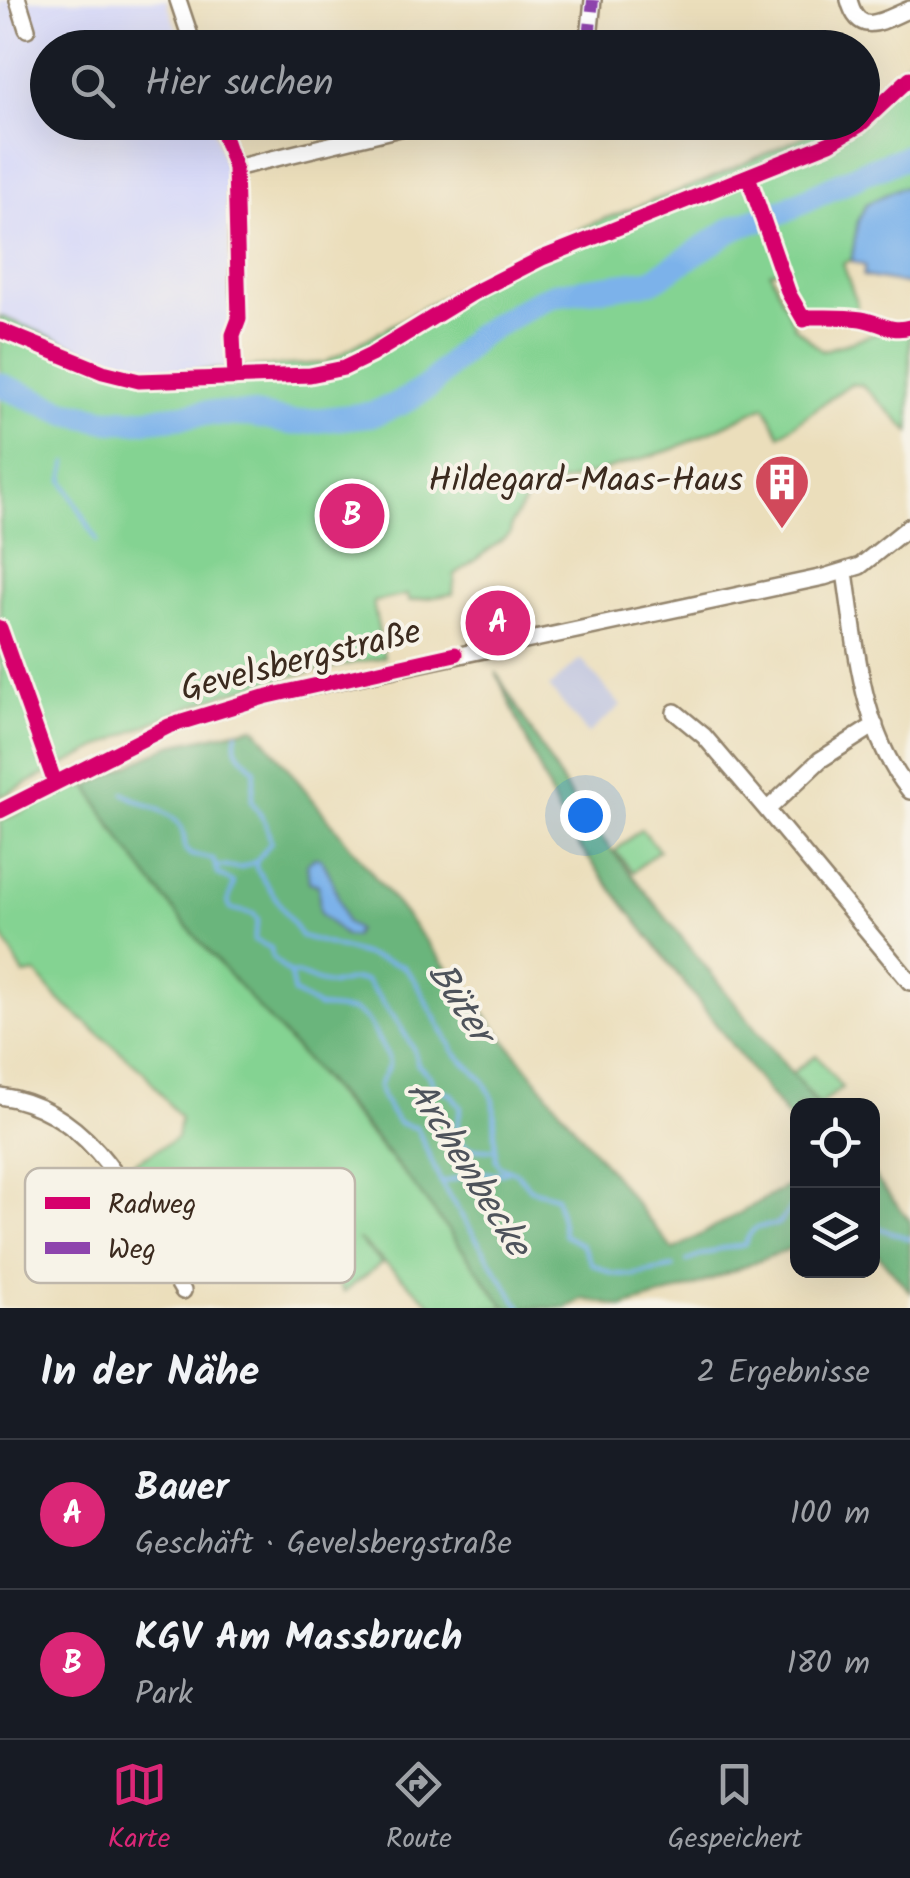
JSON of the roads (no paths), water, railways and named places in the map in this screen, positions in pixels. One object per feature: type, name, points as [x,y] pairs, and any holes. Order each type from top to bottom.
[{"type":"street","points":[[0,3],[8,0]]},
{"type":"street","points":[[18,0],[27,29]]},
{"type":"street","points":[[178,0],[188,30]]},
{"type":"street","points":[[590,30],[593,0]]},
{"type":"street","points":[[848,0],[853,16],[862,23],[873,24],[910,9]]},
{"type":"street","points":[[226,140],[235,168],[238,302]]},
{"type":"street","points":[[235,168],[351,140]]},
{"type":"street","name":"Gevelsbergstraße","points":[[0,811],[170,726],[264,697],[845,572],[873,557],[910,526]]},
{"type":"street","points":[[845,572],[852,631],[875,725],[888,758],[910,791]]},
{"type":"street","points":[[676,712],[704,736],[910,982]]},
{"type":"street","points":[[766,810],[820,760],[875,725]]},
{"type":"street","points":[[0,1096],[52,1112],[84,1137],[109,1168]]},
{"type":"street","points":[[178,1283],[183,1291]]},
{"type":"water","points":[[910,187],[910,285],[863,276],[865,266],[852,261],[852,256],[858,221],[866,204],[899,188]]},
{"type":"water","points":[[320,858],[328,871],[346,922],[357,930],[353,937],[345,936],[320,913],[318,885],[309,882],[307,864]]},
{"type":"waterway","points":[[0,385],[65,412],[105,420],[207,413],[252,415],[293,423],[373,414],[429,386],[477,336],[538,301],[556,294],[652,281],[734,228],[910,156]]},
{"type":"waterway","name":"Büter","points":[[72,422],[75,414]]},
{"type":"waterway","name":"Büter","points":[[67,462],[63,480],[97,541]]},
{"type":"waterway","name":"Büter","points":[[237,733],[238,750],[255,770],[252,801],[266,824],[271,842],[256,868],[301,936],[403,966],[455,1053],[483,1080],[494,1101],[496,1160],[518,1174],[530,1189],[556,1196],[564,1235],[582,1245],[592,1264],[613,1274],[632,1275],[674,1267]]},
{"type":"waterway","name":"Archenbecke","points":[[124,793],[174,818],[184,836],[185,849],[191,855],[213,859],[218,874],[234,883],[228,902],[231,909],[254,914],[258,920],[254,940],[271,948],[272,957],[290,974],[294,993],[318,1007],[356,1011],[368,1021],[388,1057],[389,1065],[379,1085],[382,1098],[398,1123],[417,1128],[443,1187],[521,1308]]},
{"type":"waterway","points":[[215,866],[240,868],[254,862]]},
{"type":"waterway","points":[[290,974],[326,984],[366,981],[397,1021],[418,1065],[435,1087],[451,1094],[461,1107],[459,1141],[469,1148],[496,1150]]},
{"type":"waterway","points":[[441,1182],[473,1173],[507,1171]]},
{"type":"waterway","name":"Büter","points":[[687,1261],[744,1245],[754,1229],[778,1224],[790,1210]]},
{"type":"waterway","name":"Büter","points":[[880,1228],[910,1239]]},
{"type":"place","name":"KGV Am Massbruch","points":[[352,516]]},
{"type":"place","name":"Hildegard-Maas-Haus","points":[[782,531]]},
{"type":"place","name":"Bauer","points":[[498,623]]}]
